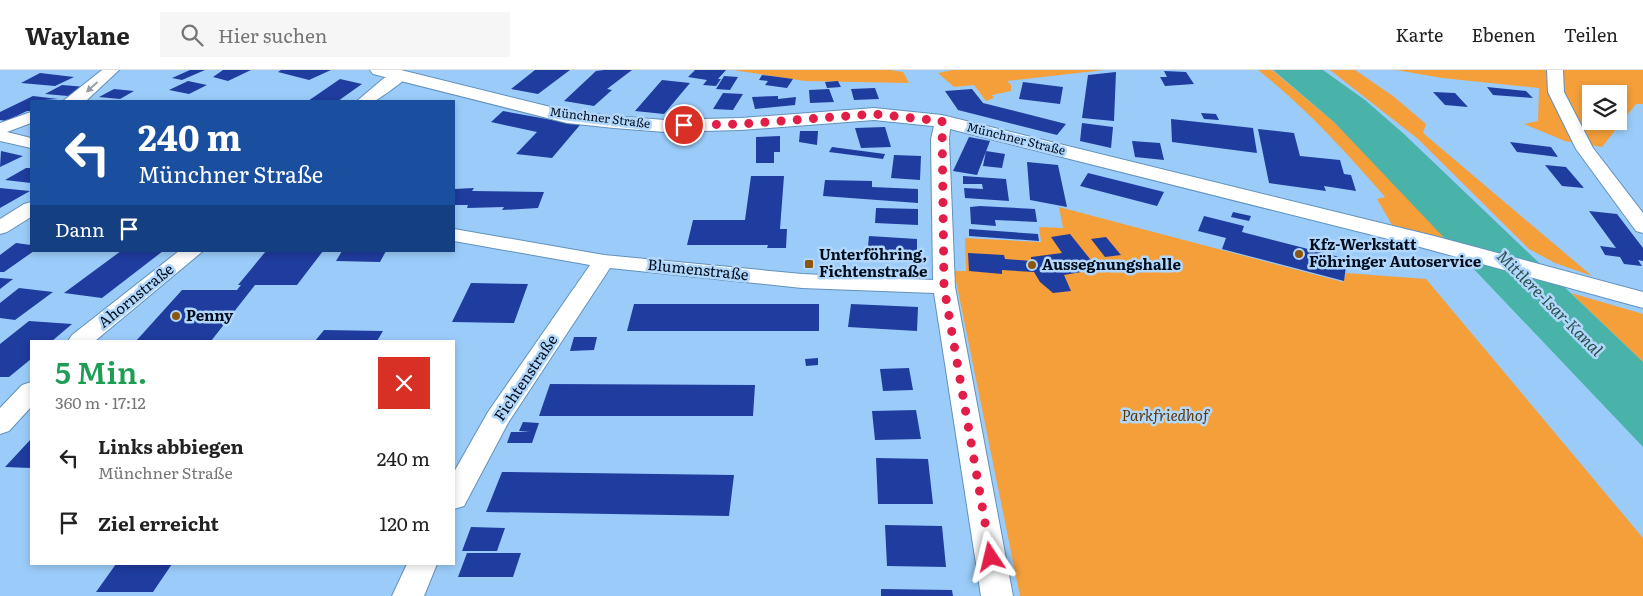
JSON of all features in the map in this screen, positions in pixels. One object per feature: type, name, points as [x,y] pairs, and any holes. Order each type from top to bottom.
[{"type":"main road","name":"Münchner Straße","points":[[379,70],[400,77],[567,117],[656,126],[741,124],[874,114],[942,121],[1429,242],[1643,300]]},
{"type":"street","points":[[74,100],[81,97],[111,70]]},
{"type":"street","points":[[1555,70],[1556,92],[1585,149],[1643,227]]},
{"type":"street","points":[[366,100],[390,82],[400,77]]},
{"type":"street","points":[[0,128],[30,117]]},
{"type":"street","points":[[942,121],[944,287],[997,596]]},
{"type":"street","points":[[0,136],[30,143]]},
{"type":"street","points":[[0,228],[30,209]]},
{"type":"street","name":"Blumenstraße","points":[[455,235],[604,261],[802,281],[944,287]]},
{"type":"street","name":"Ahornstraße","points":[[81,340],[191,252]]},
{"type":"street","name":"Fichtenstraße","points":[[455,496],[498,419],[604,261]]},
{"type":"street","points":[[0,424],[30,392]]},
{"type":"street","points":[[408,596],[422,565]]},
{"type":"green space","points":[[733,70],[890,70],[903,72],[909,83],[805,81]]},
{"type":"green space","points":[[953,70],[1104,70],[1007,81],[1011,85],[1011,91],[992,95],[994,98],[986,101],[974,85],[954,87],[938,73]]},
{"type":"green space","points":[[1258,70],[1272,70],[1334,122],[1448,239],[1392,225],[1377,199],[1385,197],[1324,130],[1276,84]]},
{"type":"green space","points":[[1330,70],[1355,70],[1393,96],[1426,124],[1423,133],[1592,276],[1555,263],[1529,249],[1418,139]]},
{"type":"green space","points":[[1396,70],[1643,70],[1643,104],[1636,104],[1627,115],[1627,85],[1582,85],[1582,130],[1615,130],[1602,147],[1565,141],[1524,124],[1538,121],[1539,88],[1442,78]]},
{"type":"green space","name":"Parkfriedhof","points":[[1059,207],[1343,282],[1346,273],[1426,279],[1643,538],[1643,596],[1020,596],[954,271],[966,271],[965,238],[1041,242],[1039,227],[1063,228]]},
{"type":"green space","points":[[1571,293],[1643,314],[1643,362]]},
{"type":"water","name":"Mittlere-Isar-Kanal","points":[[1273,70],[1323,70],[1365,100],[1404,134],[1643,362],[1643,447],[1334,122]]},
{"type":"building","points":[[190,70],[205,70],[182,80],[172,78]]},
{"type":"building","points":[[223,70],[251,70],[228,81],[213,77]]},
{"type":"building","points":[[281,70],[331,70],[309,80],[278,72]]},
{"type":"building","points":[[535,70],[570,70],[538,94],[511,89]]},
{"type":"building","points":[[632,70],[607,89],[612,90],[594,106],[564,101],[596,71]]},
{"type":"building","points":[[695,70],[726,70],[718,79],[721,79],[716,86],[703,85],[707,80],[688,77]]},
{"type":"building","points":[[1164,71],[1186,72],[1194,84],[1165,86],[1160,77],[1167,77]]},
{"type":"building","points":[[1116,72],[1114,121],[1082,118],[1088,75]]},
{"type":"building","points":[[40,73],[74,77],[55,86],[21,83]]},
{"type":"building","points":[[762,75],[793,79],[787,88],[765,85],[768,81],[759,80]]},
{"type":"building","points":[[724,76],[738,77],[730,90],[716,89]]},
{"type":"building","points":[[340,79],[362,84],[339,100],[309,100]]},
{"type":"building","points":[[662,80],[690,83],[664,114],[635,111]]},
{"type":"building","points":[[188,81],[207,85],[189,94],[169,90]]},
{"type":"building","points":[[838,81],[841,87],[827,88],[825,82]]},
{"type":"building","points":[[1023,82],[1063,87],[1060,104],[1019,99]]},
{"type":"building","points":[[62,85],[86,87],[68,96],[45,94]]},
{"type":"building","points":[[1487,87],[1526,91],[1533,98],[1493,95]]},
{"type":"building","points":[[875,88],[879,99],[854,100],[851,89]]},
{"type":"building","points":[[114,89],[134,91],[120,99],[99,97]]},
{"type":"building","points":[[829,89],[834,102],[810,103],[809,90]]},
{"type":"building","points":[[972,89],[983,103],[1066,124],[1057,135],[958,110],[945,91]]},
{"type":"building","points":[[1433,92],[1455,93],[1468,107],[1445,105]]},
{"type":"building","points":[[723,93],[743,94],[733,110],[713,109]]},
{"type":"building","points":[[33,96],[58,99],[30,100],[30,111],[6,121],[0,120],[0,112]]},
{"type":"building","points":[[778,96],[778,99],[796,97],[795,105],[755,109],[752,97]]},
{"type":"building","points":[[503,111],[580,125],[552,158],[516,154],[537,132],[491,122]]},
{"type":"building","points":[[1201,113],[1216,114],[1219,120],[1204,119]]},
{"type":"building","points":[[1171,119],[1253,128],[1257,153],[1172,142]]},
{"type":"building","points":[[1082,123],[1113,127],[1111,148],[1080,141]]},
{"type":"building","points":[[885,127],[891,147],[861,148],[855,128]]},
{"type":"building","points":[[1258,129],[1294,133],[1300,156],[1340,160],[1344,174],[1351,175],[1356,191],[1324,186],[1326,191],[1269,183]]},
{"type":"building","points":[[800,131],[818,131],[817,145],[799,142]]},
{"type":"building","points":[[780,136],[780,152],[774,152],[774,163],[756,163],[756,137]]},
{"type":"building","points":[[969,137],[990,141],[977,175],[953,171]]},
{"type":"building","points":[[1132,141],[1160,143],[1164,160],[1135,157]]},
{"type":"building","points":[[1510,142],[1551,147],[1558,157],[1517,152]]},
{"type":"building","points":[[832,147],[885,154],[883,159],[829,152]]},
{"type":"building","points":[[1,151],[23,156],[0,167]]},
{"type":"building","points":[[986,151],[1005,154],[1002,168],[983,166]]},
{"type":"building","points":[[894,155],[921,156],[920,180],[891,178]]},
{"type":"building","points":[[1027,162],[1058,165],[1067,207],[1030,200]]},
{"type":"building","points":[[1545,165],[1566,167],[1584,188],[1562,186]]},
{"type":"building","points":[[26,168],[30,168],[30,183],[5,180]]},
{"type":"building","points":[[1088,173],[1164,192],[1157,206],[1080,186]]},
{"type":"building","points":[[751,176],[784,176],[780,229],[787,229],[786,248],[767,248],[768,245],[687,245],[693,220],[745,220]]},
{"type":"building","points":[[963,176],[1006,179],[1009,201],[965,198],[964,188],[983,189],[982,184],[963,184]]},
{"type":"building","points":[[825,180],[872,181],[872,187],[918,189],[918,203],[823,196]]},
{"type":"building","points":[[0,188],[30,191],[0,208]]},
{"type":"building","points":[[474,188],[472,191],[544,192],[538,208],[502,210],[504,207],[467,208],[468,205],[455,205],[455,189]]},
{"type":"building","points":[[970,207],[1035,209],[1037,222],[995,220],[996,226],[971,224]]},
{"type":"building","points":[[876,208],[918,209],[918,225],[875,223]]},
{"type":"building","points":[[1589,211],[1617,214],[1643,248],[1643,261],[1638,260],[1642,266],[1624,264],[1620,257],[1605,255],[1600,246],[1616,248]]},
{"type":"building","points":[[1233,212],[1251,216],[1249,221],[1231,217]]},
{"type":"building","points":[[1204,216],[1244,226],[1242,232],[1347,259],[1344,281],[1222,249],[1226,238],[1198,231]]},
{"type":"building","points":[[969,229],[1038,234],[1039,241],[969,236]]},
{"type":"building","name":"Aussegnungshalle","points":[[1070,234],[1098,269],[1064,275],[1071,291],[1053,293],[1040,282],[1034,272],[1002,270],[1002,274],[969,271],[968,253],[1004,255],[1005,259],[1031,261],[1031,257],[1062,253],[1051,237]]},
{"type":"building","points":[[869,236],[917,239],[917,259],[867,256]]},
{"type":"building","points":[[1106,237],[1121,255],[1105,257],[1091,239]]},
{"type":"building","points":[[16,243],[30,245],[30,252],[33,252],[4,272],[0,272],[0,255]]},
{"type":"building","points":[[120,252],[162,252],[102,298],[64,293]]},
{"type":"building","points":[[265,252],[322,252],[297,285],[255,285],[212,340],[137,340],[182,290],[237,290],[241,285],[238,285]]},
{"type":"building","points":[[341,252],[385,252],[380,262],[336,261]]},
{"type":"building","points":[[0,278],[13,279],[0,289]]},
{"type":"building","points":[[471,283],[528,284],[514,323],[452,322]]},
{"type":"building","points":[[19,288],[53,292],[15,320],[0,318],[0,303]]},
{"type":"building","points":[[634,304],[819,304],[819,331],[627,331]]},
{"type":"building","points":[[851,304],[918,307],[917,331],[848,327]]},
{"type":"building","points":[[29,321],[72,324],[53,340],[30,340],[30,360],[9,377],[0,377],[0,344]]},
{"type":"building","points":[[324,330],[383,331],[378,340],[316,340]]},
{"type":"building","points":[[574,337],[597,337],[594,350],[570,351]]},
{"type":"building","points":[[818,358],[818,365],[806,366],[805,359]]},
{"type":"building","points":[[909,368],[913,390],[883,391],[880,369]]},
{"type":"building","points":[[550,384],[755,385],[753,416],[539,416]]},
{"type":"building","points":[[916,410],[921,439],[875,440],[872,411]]},
{"type":"building","points":[[523,422],[539,423],[532,443],[507,443],[511,432],[530,432],[519,431]]},
{"type":"building","points":[[30,440],[30,468],[5,467]]},
{"type":"building","points":[[876,458],[928,459],[933,504],[878,504]]},
{"type":"building","points":[[502,472],[734,475],[729,516],[486,512]]},
{"type":"building","points":[[885,525],[942,526],[946,567],[887,566]]},
{"type":"building","points":[[471,527],[505,528],[497,551],[462,551]]},
{"type":"building","points":[[467,553],[521,553],[513,577],[458,577]]},
{"type":"building","points":[[115,565],[171,565],[153,592],[96,592]]},
{"type":"building","points":[[881,589],[952,590],[953,596],[881,596]]},
{"type":"place","name":"Kfz-Werkstatt Föhringer Autoservice","points":[[1299,254]]},
{"type":"place","name":"Unterföhring, Fichtenstraße","points":[[809,264]]},
{"type":"place","name":"Aussegnungshalle","points":[[1032,265]]},
{"type":"place","name":"Penny","points":[[176,316]]},
{"type":"route","points":[[684,125],[741,124],[874,114],[942,121],[940,139],[944,287],[991,557]]}]
